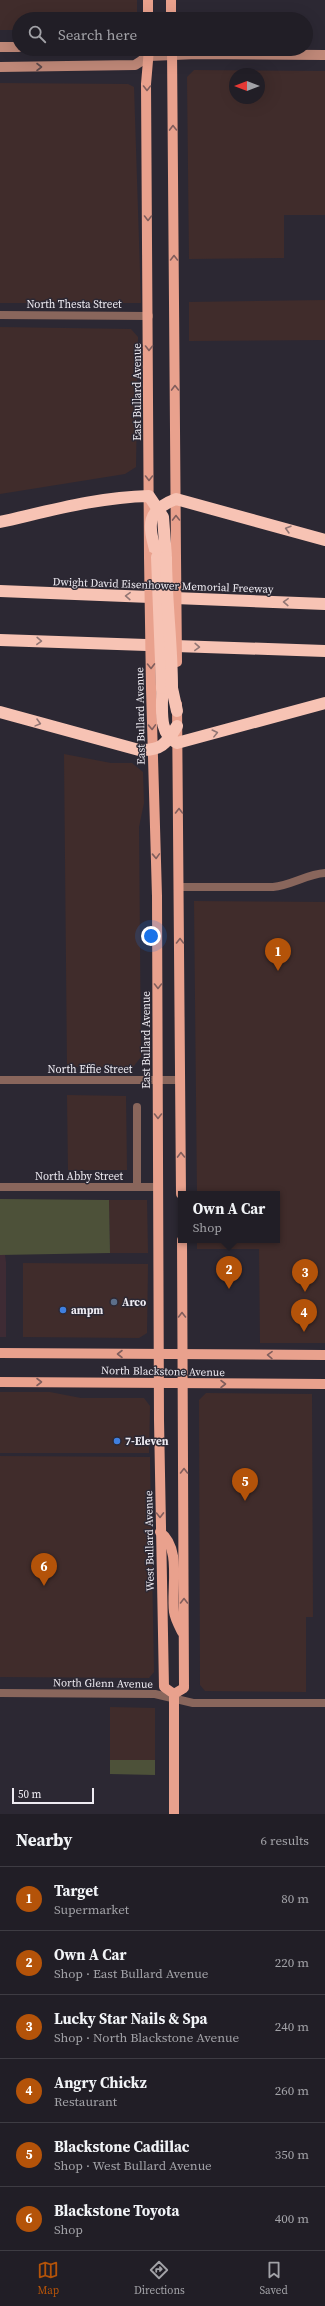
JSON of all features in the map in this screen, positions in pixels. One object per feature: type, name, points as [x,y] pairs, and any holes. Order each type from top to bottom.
[{"type":"highway","points":[[0,522],[76,505],[130,496],[149,496],[159,508],[165,530],[162,557],[166,688],[163,726],[173,741]]},
{"type":"highway","points":[[162,557],[149,525],[153,515],[159,508],[176,499],[325,540]]},
{"type":"highway","name":"Dwight David Eisenhower Memorial Freeway","points":[[0,591],[325,604]]},
{"type":"highway","points":[[0,640],[325,651]]},
{"type":"highway","points":[[166,688],[177,711]]},
{"type":"highway","points":[[0,712],[139,750],[153,750],[173,741],[325,703]]},
{"type":"highway","points":[[173,741],[177,726]]},
{"type":"main road","points":[[148,0],[148,12]]},
{"type":"main road","points":[[171,0],[172,12]]},
{"type":"main road","points":[[0,47],[12,47]]},
{"type":"main road","points":[[313,54],[325,54]]},
{"type":"main road","points":[[0,67],[135,66],[146,56]]},
{"type":"main road","name":"East Bullard Avenue","points":[[149,56],[146,84],[149,316],[149,525]]},
{"type":"main road","name":"East Bullard Avenue","points":[[159,1383],[157,896],[153,750],[166,688],[162,557],[176,499],[172,56]]},
{"type":"main road","points":[[177,711],[177,726]]},
{"type":"main road","points":[[173,741],[179,887],[181,1191]]},
{"type":"main road","points":[[174,1814],[174,1697],[184,1688],[184,1384],[182,1243]]},
{"type":"main road","name":"North Blackstone Avenue","points":[[0,1353],[325,1356]]},
{"type":"main road","points":[[303,1384],[325,1381]]},
{"type":"main road","name":"North Blackstone Avenue","points":[[0,1382],[325,1384]]},
{"type":"main road","name":"West Bullard Avenue","points":[[159,1383],[160,1532],[164,1687],[174,1697]]},
{"type":"main road","points":[[160,1532],[167,1537],[172,1547],[174,1613],[184,1640]]},
{"type":"street","name":"North Thesta Street","points":[[0,315],[149,316]]},
{"type":"street","points":[[179,887],[285,886],[309,876],[325,872]]},
{"type":"street","name":"North Effie Street","points":[[0,1080],[180,1080]]},
{"type":"street","points":[[137,1107],[137,1187]]},
{"type":"street","name":"North Abby Street","points":[[0,1187],[158,1187]]},
{"type":"street","name":"North Glenn Avenue","points":[[0,1693],[155,1694],[174,1697],[193,1703],[325,1702]]},
{"type":"shaded area","points":[[0,0],[137,0],[137,12],[12,12],[12,30],[0,30]]},
{"type":"shaded area","points":[[194,70],[229,70],[229,104],[265,104],[265,71],[325,71],[325,215],[284,215],[284,258],[189,259],[187,77]]},
{"type":"shaded area","points":[[0,83],[128,84],[134,87],[141,303],[0,303]]},
{"type":"shaded area","points":[[325,300],[325,340],[189,341],[189,302]]},
{"type":"shaded area","points":[[0,327],[131,329],[138,337],[136,467],[125,474],[0,494]]},
{"type":"shaded area","points":[[64,754],[111,763],[132,763],[143,772],[144,803],[139,827],[141,1057],[133,1067],[67,1067]]},
{"type":"shaded area","points":[[194,901],[325,902],[325,1343],[260,1343],[259,1249],[197,1249],[197,1243],[280,1243],[280,1191],[197,1191]]},
{"type":"shaded area","points":[[67,1095],[126,1096],[127,1170],[68,1170]]},
{"type":"shaded area","points":[[109,1200],[147,1200],[148,1253],[110,1253]]},
{"type":"shaded area","points":[[0,1255],[5,1255],[6,1262],[6,1337],[0,1337]]},
{"type":"shaded area","points":[[23,1263],[148,1264],[147,1333],[139,1338],[23,1337]]},
{"type":"shaded area","points":[[0,1392],[50,1392],[81,1398],[144,1398],[150,1406],[149,1453],[0,1453]]},
{"type":"shaded area","points":[[206,1393],[312,1394],[313,1617],[306,1617],[306,1692],[205,1691],[200,1685],[199,1400]]},
{"type":"shaded area","points":[[0,1456],[150,1457],[154,1672],[149,1678],[0,1677]]},
{"type":"shaded area","points":[[110,1707],[155,1708],[155,1760],[110,1760]]},
{"type":"green space","points":[[0,1199],[109,1200],[110,1253],[0,1255]]},
{"type":"green space","points":[[110,1760],[155,1760],[155,1775],[110,1774]]},
{"type":"place","name":"Target","points":[[278,971]]},
{"type":"place","name":"Own A Car","points":[[229,1289]]},
{"type":"place","name":"Lucky Star Nails & Spa","points":[[305,1292]]},
{"type":"place","name":"Arco","points":[[114,1302]]},
{"type":"place","name":"ampm","points":[[63,1310]]},
{"type":"place","name":"Angry Chickz","points":[[304,1332]]},
{"type":"place","name":"7-Eleven","points":[[117,1441]]},
{"type":"place","name":"Blackstone Cadillac","points":[[245,1501]]},
{"type":"place","name":"Blackstone Toyota","points":[[44,1586]]}]
